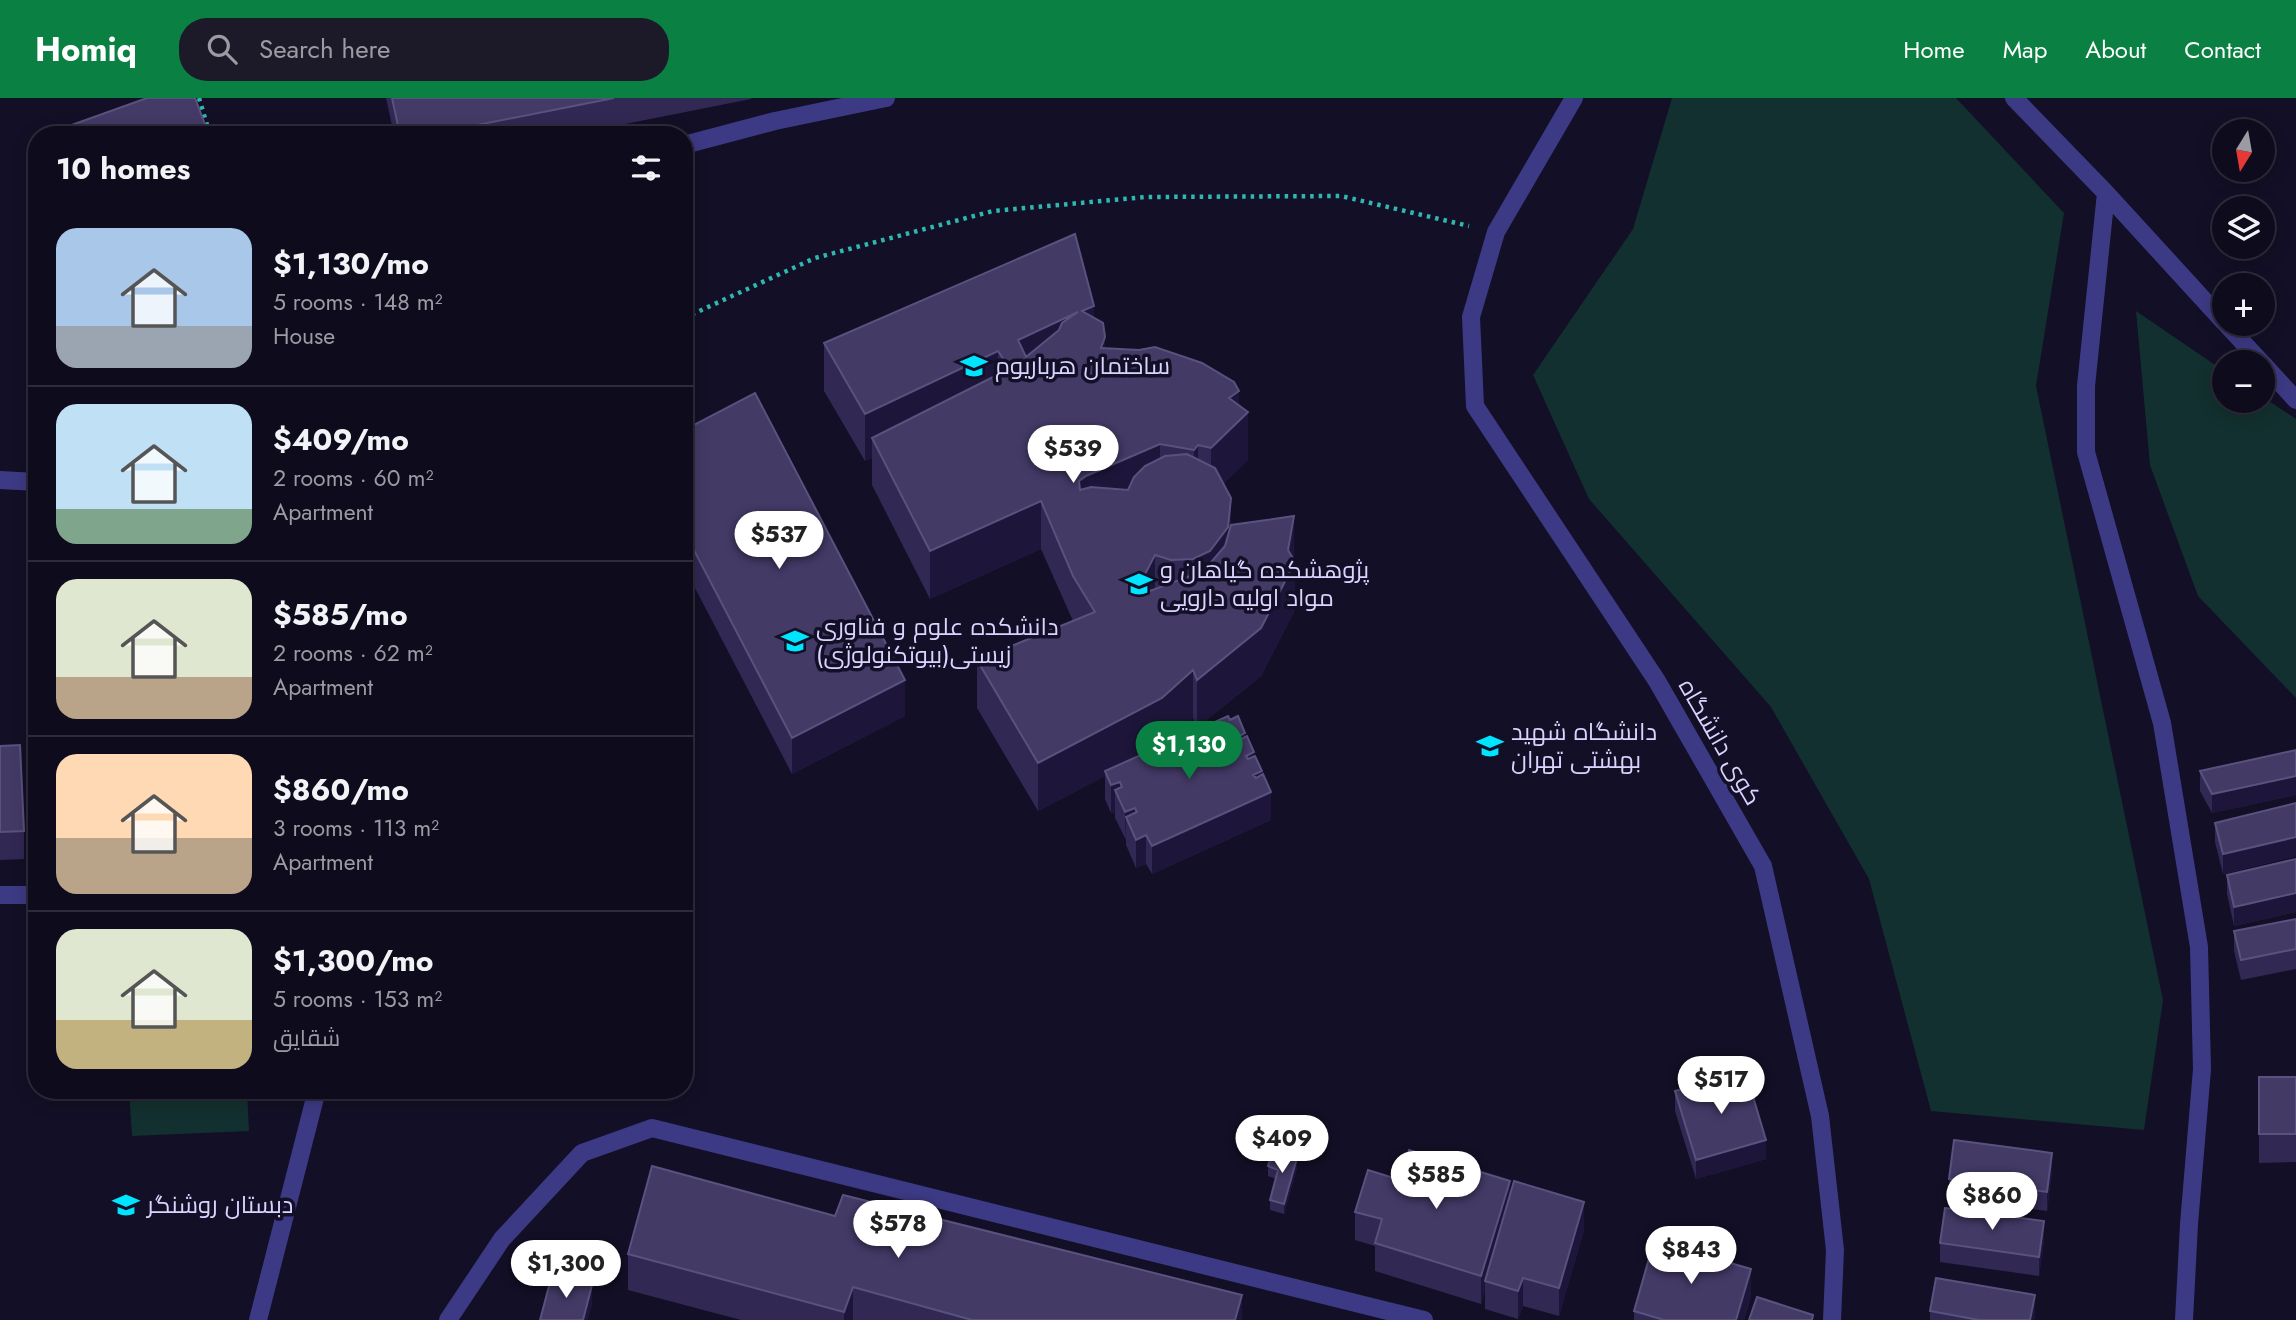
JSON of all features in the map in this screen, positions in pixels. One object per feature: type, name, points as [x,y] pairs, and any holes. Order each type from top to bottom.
[{"type":"street","points":[[693,143],[775,121],[886,98]]},
{"type":"street","name":"کوی دانشگاه","points":[[1574,98],[1496,232],[1471,317],[1475,406],[1657,681],[1763,866],[1820,1116],[1835,1250],[1832,1320]]},
{"type":"street","points":[[2014,98],[2212,309]]},
{"type":"street","points":[[2106,193],[2086,386],[2086,452],[2162,723],[2199,947],[2202,1069],[2189,1224],[2185,1320]]},
{"type":"street","points":[[2237,336],[2250,350]]},
{"type":"street","points":[[2275,377],[2296,400]]},
{"type":"street","points":[[0,480],[28,482]]},
{"type":"street","points":[[0,895],[28,895]]},
{"type":"street","points":[[258,1320],[315,1099]]},
{"type":"street","points":[[448,1320],[502,1239],[582,1153],[652,1128],[1423,1320]]},
{"type":"path","points":[[199,98],[207,126]]},
{"type":"path","points":[[693,314],[815,258],[993,211],[1145,197],[1342,196],[1496,232]]},
{"type":"green space","points":[[1672,98],[1956,98],[2064,213],[2036,386],[2163,1000],[2144,1130],[1931,1111],[1869,879],[1771,707],[1589,499],[1533,375],[1633,229]]},
{"type":"green space","points":[[2136,311],[2212,363],[2212,413],[2275,413],[2275,405],[2296,419],[2296,698],[2198,596],[2150,465]]},
{"type":"green space","points":[[130,1099],[247,1099],[249,1131],[132,1136]]},
{"type":"building","points":[[147,98],[195,98],[206,126],[69,126]]},
{"type":"building","points":[[392,98],[614,98],[472,126],[398,126]]},
{"type":"building","points":[[1075,234],[1094,306],[1082,311],[1103,323],[1105,337],[1101,348],[1139,350],[1155,347],[1202,363],[1234,382],[1239,391],[1229,398],[1248,412],[1211,448],[1198,445],[1194,450],[1160,444],[1086,476],[1079,481],[1080,490],[1091,487],[1128,490],[1134,477],[1145,466],[1165,456],[1187,454],[1215,468],[1231,498],[1228,527],[1210,551],[1193,559],[1171,560],[1155,555],[1144,576],[1150,591],[1207,567],[1225,546],[1231,525],[1294,516],[1288,550],[1295,562],[1261,628],[1197,680],[1193,670],[1162,698],[1038,763],[977,660],[1095,612],[1073,576],[1041,501],[930,551],[872,438],[999,374],[1011,371],[998,351],[865,414],[824,343]],"holes":[[[1078,312],[1062,323],[1059,330],[1026,357],[1018,340]]]},
{"type":"building","name":"دانشکده علوم و فناوری زیستی(بیوتکنولوژی)","points":[[755,393],[905,680],[792,738],[693,548],[693,425]]},
{"type":"building","points":[[1228,716],[1230,720],[1238,716],[1245,733],[1237,737],[1239,740],[1247,736],[1254,752],[1246,756],[1248,759],[1255,756],[1262,771],[1253,775],[1256,778],[1263,774],[1271,792],[1152,846],[1146,835],[1136,840],[1126,817],[1137,812],[1135,808],[1125,812],[1115,790],[1122,787],[1120,782],[1111,785],[1105,771]]},
{"type":"building","points":[[20,745],[24,831],[0,832],[0,746]]},
{"type":"building","points":[[2296,750],[2296,776],[2212,794],[2200,771]]},
{"type":"building","points":[[2296,803],[2296,837],[2223,854],[2215,823]]},
{"type":"building","points":[[2296,859],[2296,893],[2234,907],[2227,875]]},
{"type":"building","points":[[2296,919],[2296,949],[2241,960],[2234,931]]},
{"type":"building","points":[[1746,1073],[1766,1140],[1696,1160],[1675,1091]]},
{"type":"building","points":[[2259,1077],[2296,1077],[2296,1134],[2259,1134]]},
{"type":"building","points":[[1954,1140],[2052,1153],[2047,1192],[1949,1179]]},
{"type":"building","points":[[1273,1150],[1297,1158],[1284,1204],[1270,1200],[1278,1170],[1268,1166]]},
{"type":"building","points":[[1409,1150],[1510,1181],[1481,1276],[1375,1243],[1382,1219],[1355,1212],[1368,1170],[1400,1180]]},
{"type":"building","points":[[652,1166],[835,1216],[843,1195],[1242,1295],[1235,1320],[972,1320],[853,1287],[844,1312],[628,1254]]},
{"type":"building","points":[[1514,1181],[1584,1202],[1559,1288],[1523,1278],[1518,1291],[1485,1281]]},
{"type":"building","points":[[1945,1208],[2044,1221],[2039,1257],[1940,1243]]},
{"type":"building","points":[[1654,1241],[1751,1269],[1736,1320],[1664,1320],[1634,1311]]},
{"type":"building","points":[[552,1275],[592,1285],[583,1320],[540,1320]]},
{"type":"building","points":[[1936,1278],[2035,1295],[2030,1320],[1979,1320],[1930,1311]]},
{"type":"building","points":[[1757,1297],[1813,1315],[1812,1320],[1749,1320]]},
{"type":"place","name":"ساختمان هرباریوم","points":[[974,366]]},
{"type":"place","name":"پژوهشکده گیاهان و مواد اولیه دارویی","points":[[1139,584]]},
{"type":"place","name":"دانشکده علوم و فناوری زیستی(بیوتکنولوژی)","points":[[795,641]]},
{"type":"place","name":"دانشگاه شهید بهشتی تهران","points":[[1490,746]]},
{"type":"place","name":"دبستان روشنگر","points":[[126,1205]]}]
